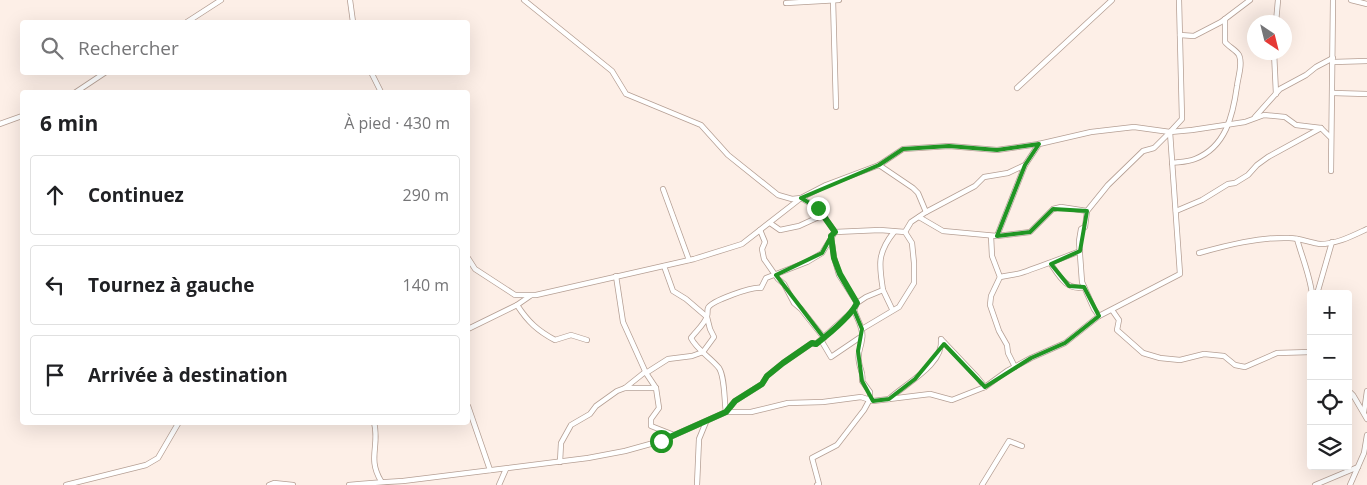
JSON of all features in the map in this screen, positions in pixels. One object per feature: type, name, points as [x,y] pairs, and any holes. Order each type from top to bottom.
[{"type":"street","points":[[190,20],[221,0]]},
{"type":"street","points":[[350,0],[353,20]]},
{"type":"street","points":[[524,0],[612,70],[626,94],[701,125],[728,155],[778,195],[792,199],[801,198],[818,208],[833,234],[834,258],[840,274],[857,303]]},
{"type":"street","points":[[833,0],[836,107]]},
{"type":"street","points":[[786,3],[839,0]]},
{"type":"street","points":[[1018,88],[1112,0]]},
{"type":"street","points":[[1099,316],[1084,287],[1081,276],[1079,241],[1081,229],[1085,227],[1087,211],[1108,185],[1144,151],[1154,148],[1182,119],[1179,0]]},
{"type":"street","points":[[1180,35],[1194,36],[1225,19],[1250,0]]},
{"type":"street","points":[[1277,15],[1278,0]]},
{"type":"street","points":[[1331,171],[1333,0]]},
{"type":"street","points":[[1351,0],[1367,4]]},
{"type":"street","points":[[1172,163],[1194,160],[1212,149],[1220,141],[1229,124],[1235,102],[1241,61],[1238,53],[1225,42],[1225,19]]},
{"type":"street","points":[[1274,60],[1276,94]]},
{"type":"street","points":[[1254,118],[1280,89],[1306,75],[1316,67],[1333,60],[1367,61]]},
{"type":"street","points":[[79,90],[102,75]]},
{"type":"street","points":[[372,75],[380,90]]},
{"type":"street","points":[[1333,93],[1367,94]]},
{"type":"street","points":[[470,261],[475,269],[515,295],[532,295],[689,260],[742,244],[801,198],[826,185],[879,165],[903,149],[948,146],[997,150],[1039,144],[1091,132],[1134,127],[1170,132],[1245,122],[1264,115],[1285,117],[1296,125],[1321,128],[1330,137]]},
{"type":"street","points":[[0,124],[20,117]]},
{"type":"street","points":[[1176,211],[1202,200],[1228,184],[1235,183],[1248,175],[1268,157],[1321,128]]},
{"type":"street","points":[[726,412],[751,412],[788,403],[823,402],[861,396],[873,400],[930,394],[952,400],[985,387],[1015,367],[1065,343],[1099,316],[1180,274],[1170,132]]},
{"type":"street","points":[[997,236],[1025,165],[1039,144]]},
{"type":"street","points":[[879,165],[913,188],[918,193],[926,212]]},
{"type":"street","points":[[905,232],[911,222],[975,186],[984,176],[1008,173],[1025,165]]},
{"type":"street","points":[[663,189],[689,260]]},
{"type":"street","points":[[919,217],[943,231],[997,236],[1030,232],[1053,209],[1061,207],[1087,211]]},
{"type":"street","points":[[770,223],[780,230],[799,226],[823,215]]},
{"type":"street","points":[[1198,253],[1236,243],[1290,238],[1320,244],[1351,237],[1367,229]]},
{"type":"street","points":[[760,230],[764,242],[762,248],[764,259],[784,284],[794,303],[802,309],[822,339],[831,357],[862,336]]},
{"type":"street","points":[[833,234],[880,230],[905,232]]},
{"type":"street","points":[[892,309],[883,290],[880,266],[881,252],[885,243],[894,232]]},
{"type":"street","points":[[862,329],[899,306],[914,283],[912,243],[905,232]]},
{"type":"street","points":[[560,462],[561,443],[570,426],[590,414],[596,406],[616,391],[625,388],[668,359],[692,356],[703,352],[714,337],[707,317],[708,309],[713,303],[743,290],[762,288],[766,278],[822,254],[833,234]]},
{"type":"street","points":[[991,236],[992,256],[1000,277],[991,296],[990,305],[1015,367]]},
{"type":"street","points":[[1297,239],[1311,290]]},
{"type":"street","points":[[1319,290],[1332,242]]},
{"type":"street","points":[[1000,277],[1013,273],[1022,274],[1080,251]]},
{"type":"street","points":[[1051,264],[1058,276],[1069,286],[1078,289],[1084,287]]},
{"type":"street","points":[[664,266],[673,291],[686,298],[707,317]]},
{"type":"street","points":[[616,276],[623,322],[646,373],[656,388],[659,408],[651,419],[650,426],[674,435]]},
{"type":"street","points":[[349,485],[381,481],[404,481],[560,462],[625,451],[661,441],[726,412],[735,401],[762,384],[767,376],[789,358],[812,343],[816,344],[854,310],[857,303],[883,290]]},
{"type":"street","points":[[470,328],[518,305],[532,295]]},
{"type":"street","points":[[518,305],[523,314],[539,332],[555,340],[571,334],[586,340]]},
{"type":"street","points":[[817,485],[819,484],[812,458],[837,445],[864,410],[870,399],[870,392],[862,381],[863,375],[858,351],[862,329],[854,310]]},
{"type":"street","points":[[1112,310],[1119,320],[1117,330],[1143,353],[1160,358],[1180,360],[1204,354],[1224,356],[1235,365],[1246,366],[1277,354],[1307,353]]},
{"type":"street","points":[[707,317],[691,338],[720,369],[724,386],[723,397],[726,412]]},
{"type":"street","points":[[889,399],[930,366],[942,347],[942,339],[985,387]]},
{"type":"street","points":[[625,388],[656,388]]},
{"type":"street","points":[[1364,412],[1367,391]]},
{"type":"street","points":[[1352,396],[1367,419]]},
{"type":"street","points":[[470,412],[490,470]]},
{"type":"street","points":[[697,485],[699,439],[706,422]]},
{"type":"street","points":[[66,485],[146,465],[158,458],[177,425]]},
{"type":"street","points":[[375,425],[377,434],[373,457],[375,470],[381,481],[388,485]]},
{"type":"street","points":[[1350,485],[1364,453],[1367,435]]},
{"type":"street","points":[[982,485],[1009,441],[1022,446]]},
{"type":"street","points":[[1315,485],[1358,467]]},
{"type":"street","points":[[499,485],[506,469]]},
{"type":"street","points":[[269,485],[274,483],[293,485]]},
{"type":"highlighted area","points":[[1039,144],[1025,165],[997,236],[1030,232],[1053,209],[1087,211],[1080,251],[1051,264],[1069,286],[1084,287],[1099,316],[1065,343],[1031,358],[985,387],[944,344],[915,379],[889,399],[873,401],[862,381],[858,351],[862,329],[854,310],[824,338],[776,275],[822,253],[834,231],[818,208],[801,198],[879,165],[903,149],[949,146],[997,150]]},
{"type":"route","points":[[661,441],[726,412],[735,401],[762,384],[767,376],[800,350],[812,343],[816,344],[824,338],[854,310],[857,303],[840,274],[834,258],[831,236],[835,232],[818,208]]}]
